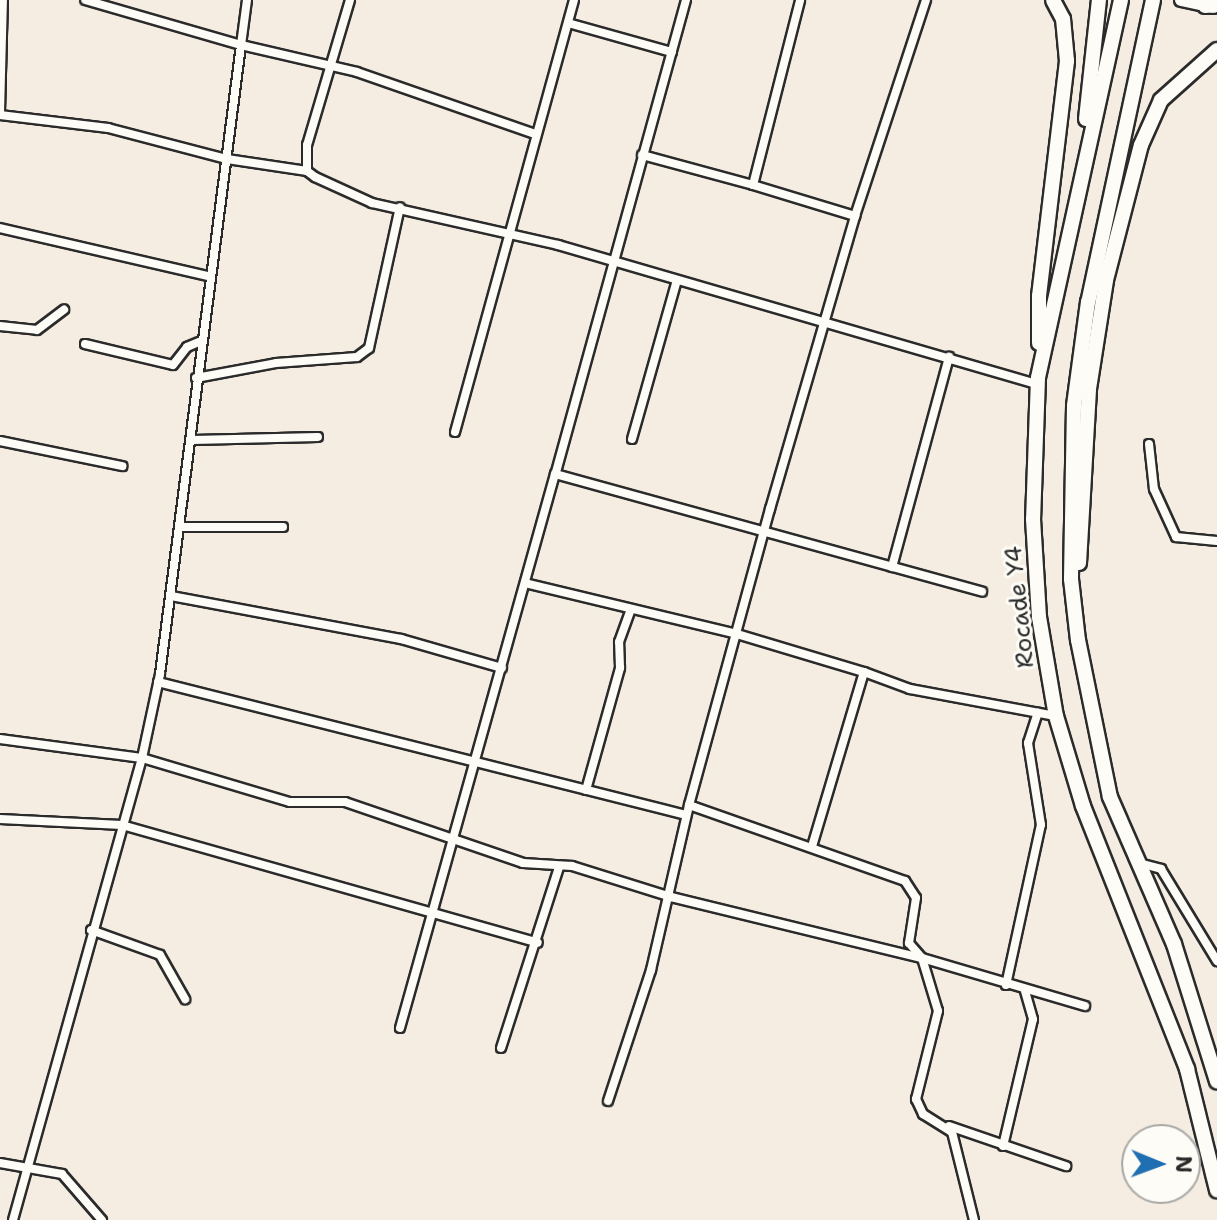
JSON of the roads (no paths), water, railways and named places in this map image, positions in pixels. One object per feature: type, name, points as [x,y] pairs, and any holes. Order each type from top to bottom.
[{"type":"highway","points":[[1038,381],[1039,296],[1067,61],[1063,19],[1053,0]]},
{"type":"highway","points":[[1077,192],[1099,0]]},
{"type":"highway","name":"Rocade Y4","points":[[1121,0],[1038,381],[1033,519],[1039,617],[1056,716],[1083,806],[1187,1069],[1217,1190]]},
{"type":"highway","points":[[1153,1],[1088,302],[1074,406],[1069,519],[1078,640],[1110,797],[1174,944],[1217,1081]]},
{"type":"highway","points":[[1078,640],[1089,389],[1106,280],[1141,145],[1161,100],[1217,50]]},
{"type":"main road","points":[[1183,1],[1213,6]]},
{"type":"street","points":[[3,0],[0,114],[108,128],[227,159],[307,171],[372,203],[510,233],[676,283],[1038,381]]},
{"type":"street","points":[[85,0],[241,45],[331,66],[535,134]]},
{"type":"street","points":[[13,1220],[91,930],[142,758],[158,682],[182,527],[193,440],[199,342],[247,0]]},
{"type":"street","points":[[307,171],[307,145],[350,0]]},
{"type":"street","points":[[455,432],[574,0]]},
{"type":"street","points":[[400,1028],[478,761],[609,263],[686,0]]},
{"type":"street","points":[[753,185],[800,0]]},
{"type":"street","points":[[608,1101],[671,897],[686,815],[764,531],[855,216],[926,0]]},
{"type":"street","points":[[568,23],[672,52]]},
{"type":"street","points":[[642,155],[855,216]]},
{"type":"street","points":[[196,378],[276,363],[357,357],[369,348],[400,207]]},
{"type":"street","points":[[0,228],[208,276]]},
{"type":"street","points":[[632,439],[676,283]]},
{"type":"street","points":[[0,326],[37,330],[64,310]]},
{"type":"street","points":[[85,344],[173,365],[187,347],[199,342]]},
{"type":"street","points":[[892,567],[949,357]]},
{"type":"street","points":[[193,440],[318,437]]},
{"type":"street","points":[[0,441],[122,466]]},
{"type":"street","points":[[1149,444],[1154,489],[1176,537],[1217,541]]},
{"type":"street","points":[[555,474],[982,592]]},
{"type":"street","points":[[182,527],[283,527]]},
{"type":"street","points":[[525,583],[630,611],[737,634],[910,689],[1056,716]]},
{"type":"street","points":[[171,596],[401,639],[502,668]]},
{"type":"street","points":[[586,790],[620,668],[619,642],[630,611]]},
{"type":"street","points":[[812,846],[864,672]]},
{"type":"street","points":[[158,682],[686,815]]},
{"type":"street","points":[[1006,985],[1041,825],[1028,743],[1038,713]]},
{"type":"street","points":[[0,739],[142,758],[290,802],[345,802],[523,863],[635,883],[671,897],[922,958],[1025,991],[1085,1006]]},
{"type":"street","points":[[689,805],[871,866],[913,890],[909,943],[922,958],[938,1011],[916,1099],[923,1114],[1003,1146],[1066,1166]]},
{"type":"street","points":[[0,819],[122,825],[431,916],[538,943]]},
{"type":"street","points":[[1138,863],[1161,869],[1217,961]]},
{"type":"street","points":[[501,1048],[538,943],[559,867]]},
{"type":"street","points":[[91,930],[160,955],[185,999]]},
{"type":"street","points":[[1003,1146],[1033,1019],[1025,991]]},
{"type":"street","points":[[937,1121],[952,1132],[974,1220]]},
{"type":"street","points":[[0,1163],[62,1174],[102,1220]]}]
